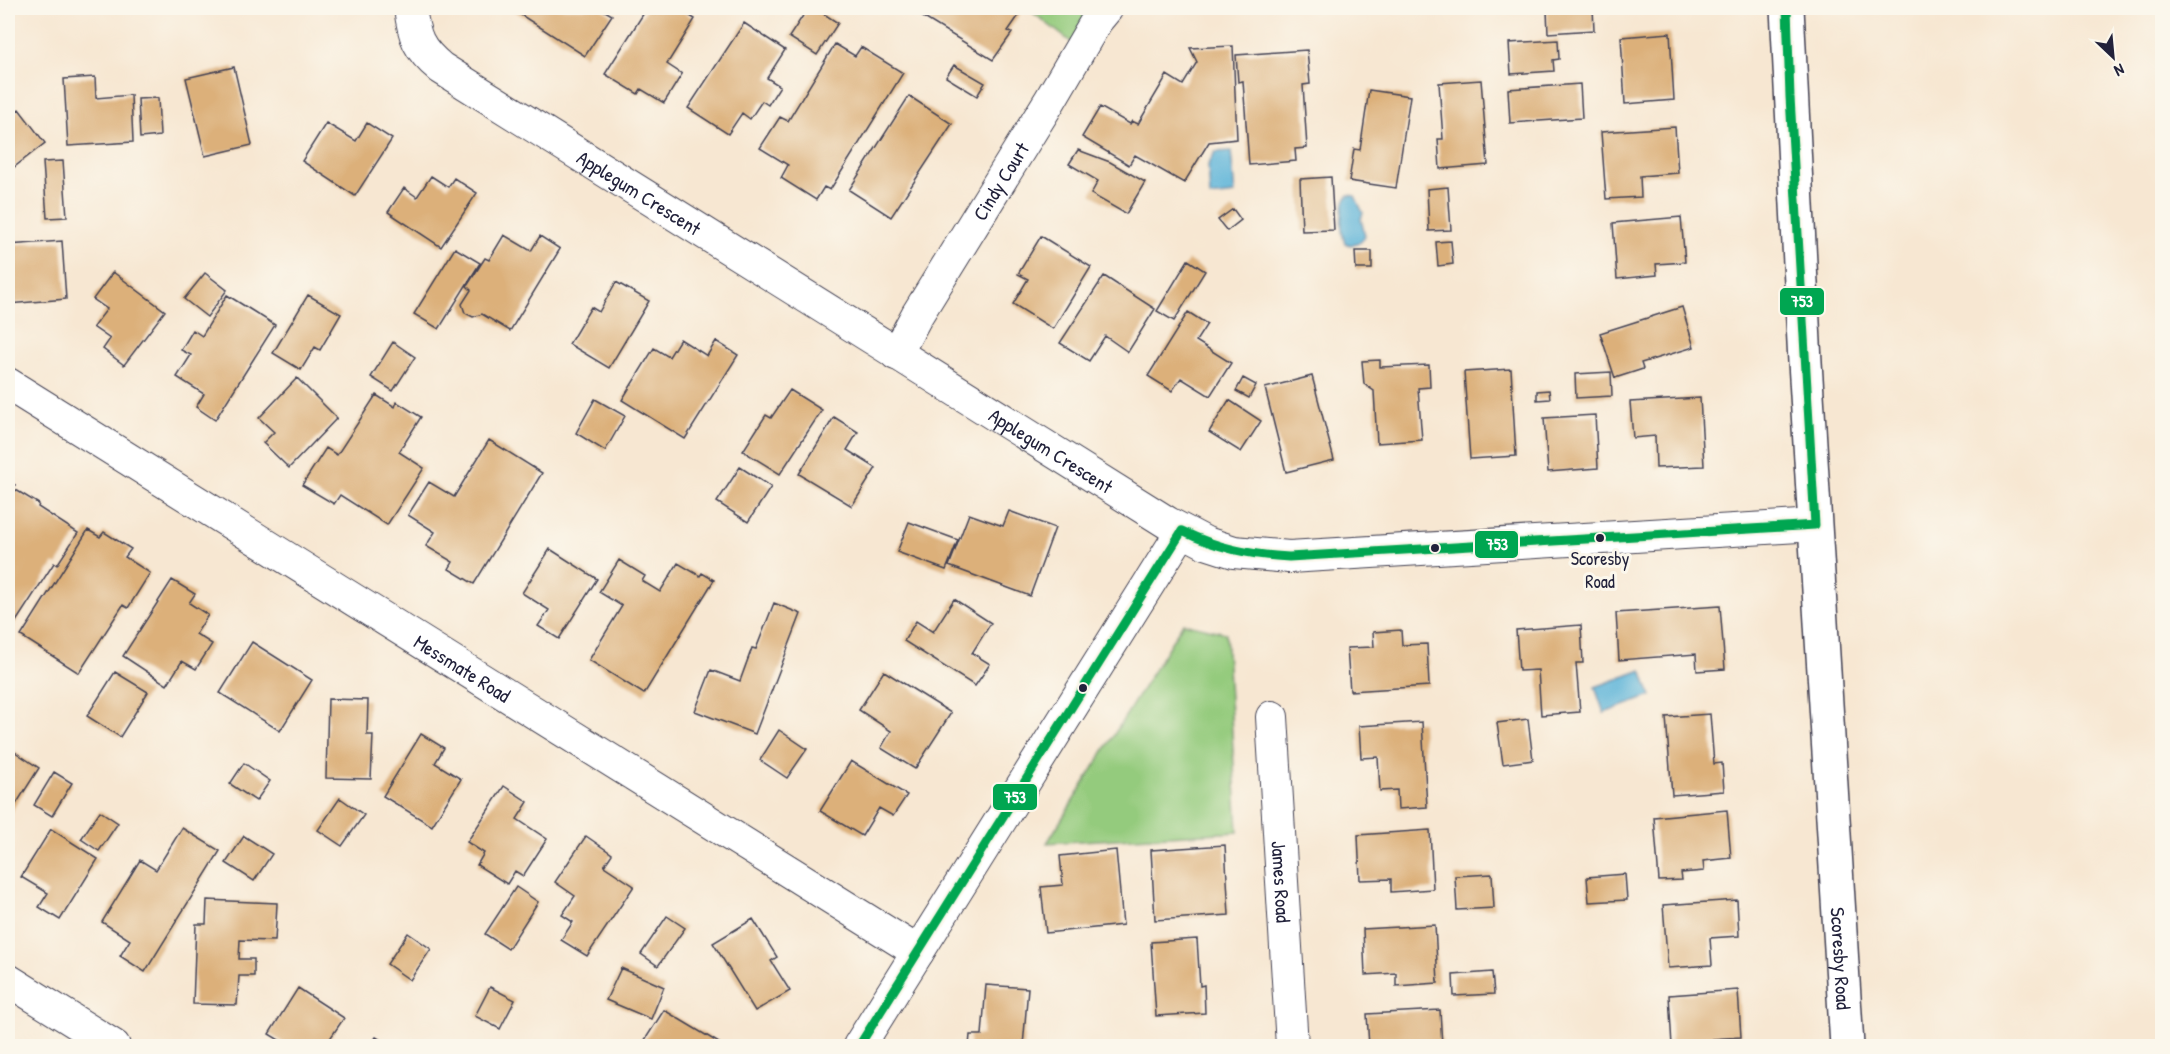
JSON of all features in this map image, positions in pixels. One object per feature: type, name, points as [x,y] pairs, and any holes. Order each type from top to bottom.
[{"type":"main road","name":"Scoresby Road","points":[[1787,8],[1815,525],[1847,1047]]},
{"type":"street","name":"Applegum Crescent","points":[[410,8],[418,41],[426,56],[441,68],[896,354],[1182,531],[1206,543],[1234,552],[1290,557],[1815,525]]},
{"type":"street","name":"Cindy Court","points":[[896,354],[917,315],[1097,20],[1107,8]]},
{"type":"street","name":"Messmate Road","points":[[8,384],[918,952]]},
{"type":"street","points":[[859,1047],[1182,531]]},
{"type":"street","name":"James Road","points":[[1272,717],[1292,1047]]},
{"type":"street","points":[[8,980],[114,1047]]},
{"type":"green space","points":[[1027,8],[1107,8],[1080,49]]},
{"type":"green space","points":[[1183,623],[1226,633],[1238,832],[1047,843]]},
{"type":"water","points":[[1231,151],[1235,194],[1210,197],[1208,165],[1215,152]]},
{"type":"water","points":[[1348,195],[1355,196],[1363,213],[1361,219],[1365,236],[1354,245],[1345,243],[1342,232],[1342,211]]},
{"type":"water","points":[[1642,670],[1651,696],[1604,713],[1595,687]]},
{"type":"building","points":[[510,8],[600,8],[612,15],[585,56]]},
{"type":"building","points":[[647,8],[677,8],[695,19],[667,64],[682,74],[664,103],[641,89],[638,94],[605,74]]},
{"type":"building","points":[[808,8],[827,8],[824,14],[838,23],[817,55],[789,37]]},
{"type":"building","points":[[908,8],[1024,8],[1008,31],[1012,33],[993,60]]},
{"type":"building","points":[[1593,8],[1594,30],[1548,33],[1547,11]]},
{"type":"building","points":[[1600,8],[1623,8],[1623,9],[1600,11]]},
{"type":"building","points":[[744,23],[785,50],[767,78],[780,86],[768,105],[762,101],[750,119],[742,113],[728,134],[688,108]]},
{"type":"building","points":[[1670,33],[1674,100],[1625,104],[1621,37]]},
{"type":"building","points":[[1558,40],[1559,59],[1553,60],[1554,71],[1511,74],[1509,43]]},
{"type":"building","points":[[835,44],[855,56],[861,47],[903,73],[830,190],[824,187],[816,200],[781,178],[788,165],[760,148],[780,117],[788,121]]},
{"type":"building","points":[[1233,46],[1237,139],[1209,142],[1184,183],[1135,155],[1129,165],[1082,137],[1100,107],[1130,124],[1132,121],[1138,124],[1167,75],[1183,85],[1197,62],[1190,48]]},
{"type":"building","points":[[1307,50],[1310,84],[1303,85],[1307,148],[1295,149],[1296,161],[1249,165],[1243,81],[1238,82],[1236,55]]},
{"type":"building","points":[[954,65],[985,83],[977,96],[946,77]]},
{"type":"building","points":[[234,67],[252,145],[205,156],[186,78]]},
{"type":"building","points":[[95,77],[96,98],[131,95],[133,142],[68,146],[64,79]]},
{"type":"building","points":[[1481,80],[1488,165],[1440,169],[1438,139],[1443,139],[1439,83]]},
{"type":"building","points":[[1580,84],[1582,118],[1510,123],[1508,89]]},
{"type":"building","points":[[1369,90],[1410,96],[1396,188],[1349,181],[1354,149],[1360,150]]},
{"type":"building","points":[[909,96],[952,124],[891,217],[849,190]]},
{"type":"building","points":[[158,98],[160,136],[140,138],[138,99]]},
{"type":"building","points":[[8,105],[14,113],[19,109],[45,143],[8,172]]},
{"type":"building","points":[[326,123],[356,141],[367,123],[392,139],[355,196],[302,161]]},
{"type":"building","points":[[1675,127],[1678,173],[1640,176],[1641,197],[1606,199],[1601,132]]},
{"type":"building","points":[[1078,150],[1110,162],[1145,182],[1126,214],[1091,194],[1098,181],[1069,164]]},
{"type":"building","points":[[63,161],[67,217],[47,218],[43,162]]},
{"type":"building","points":[[431,176],[448,187],[454,178],[477,193],[441,247],[388,212],[404,188],[417,197]]},
{"type":"building","points":[[1331,177],[1334,230],[1302,231],[1300,179]]},
{"type":"building","points":[[1448,187],[1451,230],[1429,231],[1427,189]]},
{"type":"building","points":[[1233,209],[1241,220],[1227,231],[1218,220]]},
{"type":"building","points":[[1681,217],[1685,262],[1656,264],[1657,275],[1617,279],[1613,223]]},
{"type":"building","points":[[504,235],[531,251],[540,236],[560,249],[510,331],[482,314],[473,317],[465,313],[462,304],[471,290],[467,286],[485,258],[489,260]]},
{"type":"building","points":[[1041,236],[1091,267],[1053,329],[1013,304],[1028,279],[1018,274]]},
{"type":"building","points":[[62,241],[66,299],[8,304],[8,245]]},
{"type":"building","points":[[1451,241],[1453,264],[1438,266],[1436,242]]},
{"type":"building","points":[[455,248],[480,263],[439,329],[414,314]]},
{"type":"building","points":[[1355,251],[1372,251],[1372,269],[1356,269]]},
{"type":"building","points":[[1188,260],[1205,271],[1174,321],[1157,311]]},
{"type":"building","points":[[113,272],[165,311],[124,365],[103,349],[110,339],[93,327],[107,309],[93,299]]},
{"type":"building","points":[[205,273],[227,290],[207,317],[184,299]]},
{"type":"building","points":[[1104,276],[1155,309],[1128,352],[1105,336],[1089,361],[1060,343]]},
{"type":"building","points":[[616,282],[649,301],[609,368],[569,344],[591,307],[599,312]]},
{"type":"building","points":[[227,295],[275,325],[215,420],[196,407],[204,394],[177,377],[191,355],[181,350],[193,330],[202,336]]},
{"type":"building","points":[[308,295],[341,314],[320,350],[315,347],[301,370],[273,353]]},
{"type":"building","points":[[1682,307],[1694,347],[1641,363],[1643,369],[1615,378],[1600,333]]},
{"type":"building","points":[[1188,312],[1207,324],[1196,341],[1231,363],[1210,396],[1181,378],[1172,391],[1148,376]]},
{"type":"building","points":[[680,339],[707,356],[716,341],[738,355],[685,439],[622,400],[654,348],[669,357]]},
{"type":"building","points":[[393,342],[415,357],[393,391],[371,377]]},
{"type":"building","points":[[1380,360],[1380,367],[1429,365],[1430,387],[1418,388],[1422,440],[1377,443],[1374,391],[1364,384],[1362,361]]},
{"type":"building","points":[[1511,369],[1516,456],[1470,459],[1464,372]]},
{"type":"building","points":[[1611,372],[1612,396],[1576,398],[1575,374]]},
{"type":"building","points":[[1312,376],[1334,460],[1286,472],[1265,388]]},
{"type":"building","points":[[297,378],[337,418],[289,468],[263,443],[274,432],[259,418]]},
{"type":"building","points":[[1243,378],[1256,385],[1249,398],[1236,391]]},
{"type":"building","points":[[790,390],[822,410],[780,474],[743,451],[766,415],[771,418]]},
{"type":"building","points":[[1549,390],[1550,399],[1537,400],[1537,391]]},
{"type":"building","points":[[376,395],[395,407],[397,402],[421,417],[399,452],[424,468],[387,525],[340,495],[334,504],[302,485],[326,448],[337,455]]},
{"type":"building","points":[[1700,398],[1704,466],[1656,468],[1655,436],[1633,438],[1630,402]]},
{"type":"building","points":[[595,399],[625,416],[605,451],[576,433]]},
{"type":"building","points":[[1229,400],[1261,421],[1241,452],[1209,432]]},
{"type":"building","points":[[1595,415],[1598,468],[1548,472],[1544,418]]},
{"type":"building","points":[[834,417],[858,432],[847,450],[876,468],[852,506],[799,474]]},
{"type":"building","points":[[489,440],[542,473],[474,584],[449,569],[453,562],[426,546],[435,532],[408,515],[429,482],[454,497]]},
{"type":"building","points":[[740,467],[771,487],[748,522],[717,502]]},
{"type":"building","points":[[8,480],[15,485],[11,487],[39,504],[38,507],[78,533],[57,565],[54,563],[8,634]]},
{"type":"building","points":[[1009,511],[1055,528],[1030,596],[949,566],[969,514],[1003,526]]},
{"type":"building","points":[[909,522],[958,540],[946,570],[897,552]]},
{"type":"building","points":[[88,530],[100,537],[104,532],[131,549],[125,557],[150,573],[128,608],[123,605],[79,673],[21,636]]},
{"type":"building","points":[[550,549],[597,579],[559,639],[538,626],[549,610],[522,593]]},
{"type":"building","points":[[619,560],[645,576],[642,581],[660,592],[678,563],[700,576],[702,573],[714,580],[644,694],[589,660],[622,606],[599,592]]},
{"type":"building","points":[[172,580],[195,594],[189,603],[208,615],[196,634],[212,644],[196,669],[182,661],[167,685],[123,656]]},
{"type":"building","points":[[954,599],[991,623],[972,653],[990,664],[975,686],[904,641],[916,621],[933,632]]},
{"type":"building","points":[[774,603],[801,614],[755,734],[695,711],[711,670],[740,681],[752,648],[756,649]]},
{"type":"building","points":[[1720,606],[1725,669],[1697,671],[1696,654],[1619,660],[1616,613]]},
{"type":"building","points":[[1581,625],[1583,663],[1576,663],[1580,712],[1541,715],[1538,670],[1519,671],[1516,630]]},
{"type":"building","points":[[1401,630],[1402,645],[1427,644],[1429,686],[1350,691],[1347,648],[1374,647],[1373,632]]},
{"type":"building","points":[[252,642],[312,680],[280,731],[220,693]]},
{"type":"building","points":[[884,671],[951,713],[915,769],[881,748],[891,731],[859,710]]},
{"type":"building","points":[[115,672],[148,692],[120,737],[87,716]]},
{"type":"building","points":[[328,699],[368,700],[367,735],[373,735],[371,779],[326,778]]},
{"type":"building","points":[[1710,714],[1714,764],[1722,763],[1724,791],[1672,795],[1666,717]]},
{"type":"building","points":[[1528,719],[1533,760],[1503,764],[1497,723]]},
{"type":"building","points":[[1422,722],[1427,807],[1398,809],[1397,790],[1380,791],[1378,757],[1361,758],[1359,726]]},
{"type":"building","points":[[779,730],[807,749],[787,778],[760,760]]},
{"type":"building","points":[[421,734],[444,748],[435,763],[461,779],[432,826],[383,796]]},
{"type":"building","points":[[8,743],[12,745],[9,748],[39,768],[8,817]]},
{"type":"building","points":[[851,761],[907,795],[893,816],[879,808],[862,836],[820,811]]},
{"type":"building","points":[[244,763],[270,781],[256,801],[230,784]]},
{"type":"building","points":[[54,772],[72,783],[52,816],[34,805]]},
{"type":"building","points":[[504,786],[528,802],[517,819],[547,839],[523,876],[515,871],[507,884],[477,865],[484,853],[467,842]]},
{"type":"building","points":[[340,798],[364,815],[342,846],[318,830]]},
{"type":"building","points":[[1727,810],[1731,858],[1703,861],[1704,871],[1681,873],[1682,880],[1659,881],[1654,817]]},
{"type":"building","points":[[100,811],[118,823],[99,851],[81,839]]},
{"type":"building","points":[[182,828],[220,851],[145,972],[120,956],[130,940],[102,922],[140,860],[156,870]]},
{"type":"building","points":[[51,829],[98,859],[60,920],[39,907],[48,893],[21,877]]},
{"type":"building","points":[[1430,830],[1433,889],[1391,892],[1391,879],[1360,880],[1358,835]]},
{"type":"building","points":[[244,836],[272,854],[254,881],[226,863]]},
{"type":"building","points":[[586,836],[612,854],[604,866],[634,886],[587,956],[561,940],[573,922],[562,915],[575,896],[555,882]]},
{"type":"building","points":[[1225,845],[1229,915],[1155,920],[1151,850]]},
{"type":"building","points":[[1116,850],[1123,925],[1046,933],[1041,887],[1063,885],[1060,856]]},
{"type":"building","points":[[1492,874],[1494,908],[1457,910],[1455,876]]},
{"type":"building","points":[[1625,874],[1627,900],[1589,902],[1587,877]]},
{"type":"building","points":[[516,887],[538,902],[508,949],[485,934]]},
{"type":"building","points":[[207,900],[277,903],[275,941],[240,940],[239,959],[254,959],[254,976],[239,976],[237,1005],[193,1004],[196,924],[206,924]]},
{"type":"building","points":[[1737,900],[1739,936],[1710,938],[1712,965],[1668,968],[1663,905]]},
{"type":"building","points":[[667,916],[685,928],[658,966],[641,954]]},
{"type":"building","points":[[753,919],[777,957],[771,961],[790,991],[755,1011],[713,943]]},
{"type":"building","points":[[1435,925],[1438,983],[1396,986],[1396,973],[1365,975],[1363,929]]},
{"type":"building","points":[[408,933],[431,949],[410,980],[387,964]]},
{"type":"building","points":[[1197,939],[1200,986],[1204,985],[1205,1013],[1156,1016],[1151,942]]},
{"type":"building","points":[[621,968],[664,987],[651,1019],[606,1000]]},
{"type":"building","points":[[1492,972],[1494,994],[1454,996],[1453,975]]},
{"type":"building","points":[[986,985],[1028,988],[1023,1046],[969,1046],[970,1035],[982,1035]]},
{"type":"building","points":[[490,987],[515,1000],[500,1029],[475,1016]]},
{"type":"building","points":[[298,988],[344,1018],[325,1046],[289,1046],[269,1034]]},
{"type":"building","points":[[1738,990],[1741,1037],[1713,1039],[1714,1046],[1672,1046],[1669,995]]},
{"type":"building","points":[[664,1010],[724,1046],[641,1046]]},
{"type":"building","points":[[1440,1010],[1442,1046],[1369,1046],[1367,1014]]},
{"type":"building","points":[[376,1037],[391,1046],[370,1046]]},
{"type":"transit line","name":"753","points":[[859,1046],[1182,531],[1234,550],[1289,557],[1815,525],[1790,97],[1787,8]]},
{"type":"place","name":"Scoresby Road","points":[[1600,538]]}]
